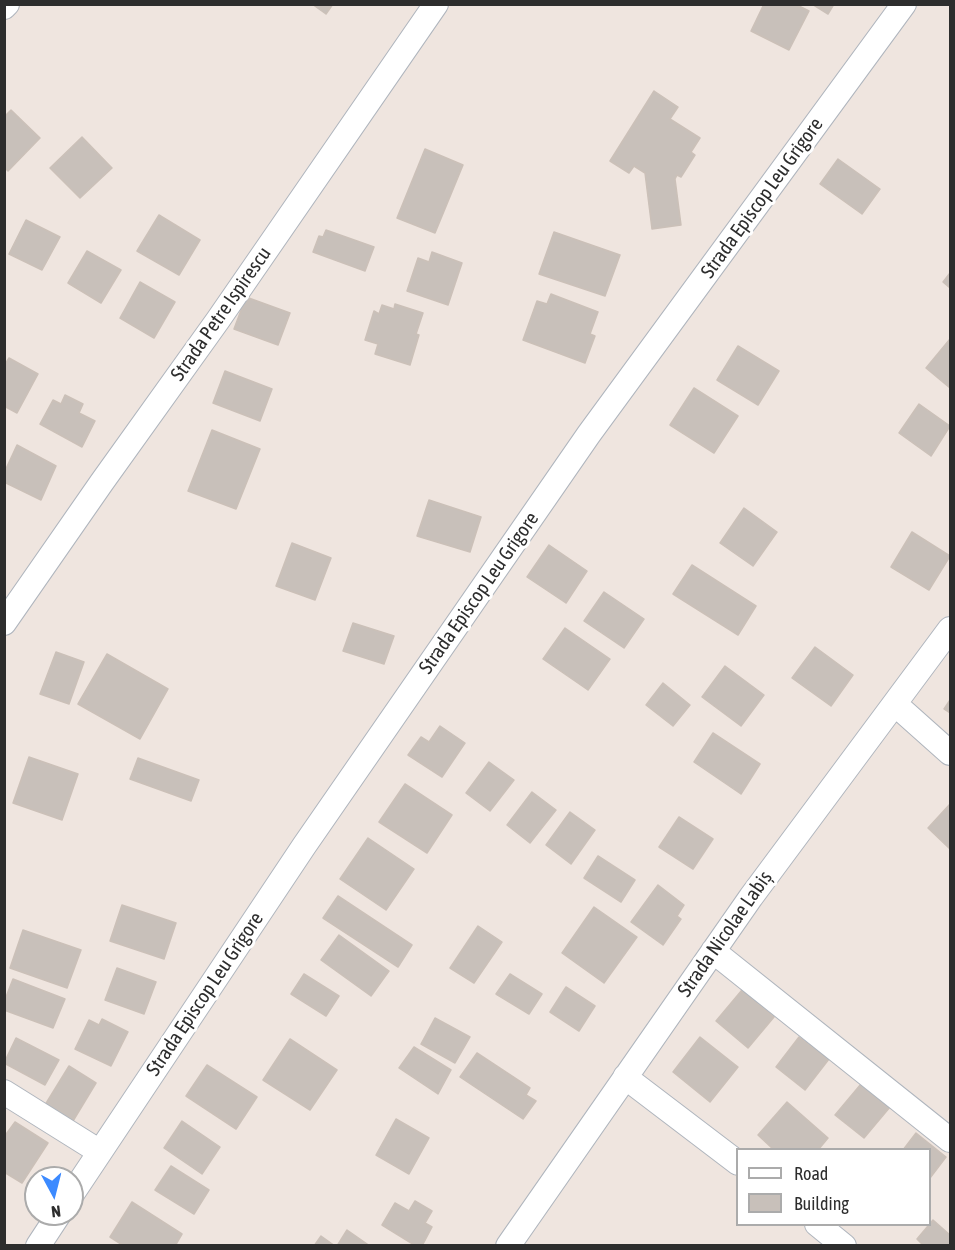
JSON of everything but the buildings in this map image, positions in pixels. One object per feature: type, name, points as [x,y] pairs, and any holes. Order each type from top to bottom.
[{"type":"street","name":"Strada Petre Ispirescu","points":[[4,623],[218,320],[436,4]]},
{"type":"street","name":"Strada Episcop Leu Grigore","points":[[84,1176],[304,846],[582,444],[904,4]]},
{"type":"street","name":"Strada Nicolae Labiș","points":[[508,1245],[713,951],[951,629]]},
{"type":"street","points":[[895,704],[951,753]]},
{"type":"street","points":[[713,951],[951,1140]]},
{"type":"street","points":[[625,1077],[736,1161]]},
{"type":"street","points":[[4,1092],[100,1152]]},
{"type":"street","points":[[38,1245],[51,1226]]},
{"type":"street","points":[[820,1226],[844,1245]]}]
